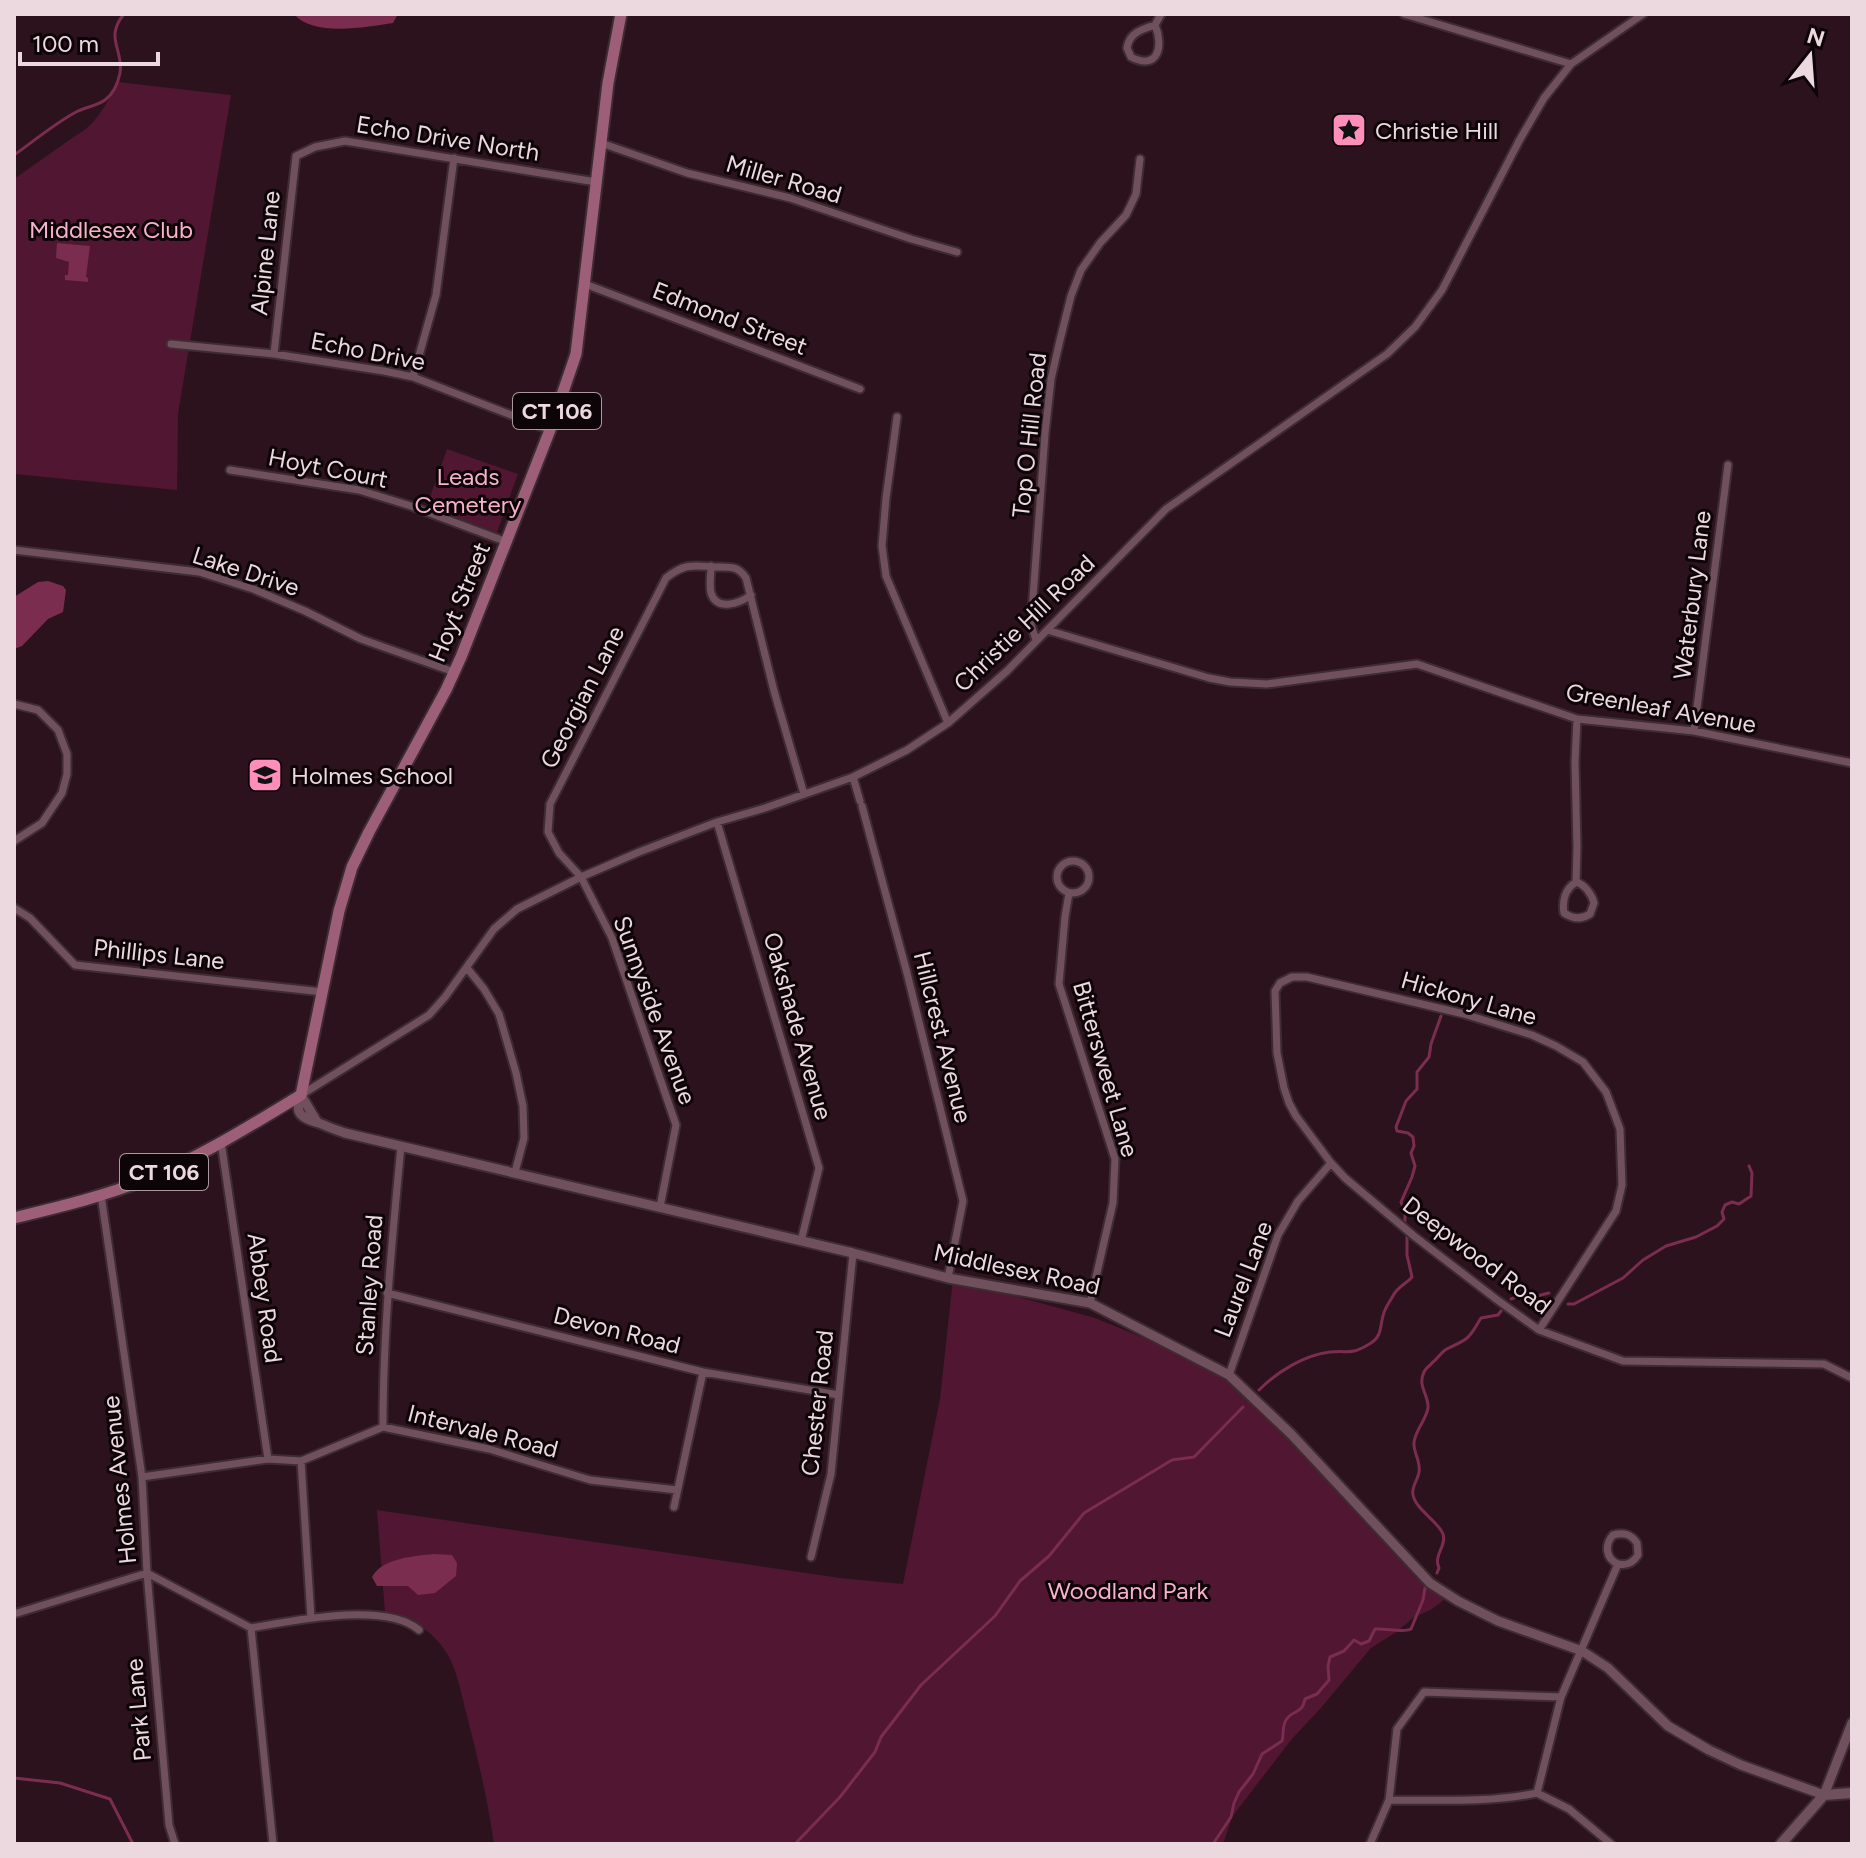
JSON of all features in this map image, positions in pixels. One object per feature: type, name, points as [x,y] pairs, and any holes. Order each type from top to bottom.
[{"type":"main road","name":"Hoyt Street","points":[[301,1095],[342,896],[352,867],[454,672],[550,430],[576,354],[608,83],[621,14]]},
{"type":"main road","name":"CT 106","points":[[14,1218],[101,1195],[165,1171],[301,1095]]},
{"type":"main road","name":"Middlesex Road","points":[[1824,1795],[1852,1793]]},
{"type":"main road","points":[[1781,1844],[1824,1795]]},
{"type":"street","points":[[1155,25],[1160,37],[1156,55],[1147,61],[1133,58],[1127,48],[1130,38],[1155,25],[1161,14]]},
{"type":"street","points":[[1404,14],[1571,64]]},
{"type":"street","name":"Christie Hill Road","points":[[301,1095],[429,1015],[494,929],[517,909],[581,877],[717,822],[853,777],[907,750],[948,723],[1007,671],[1166,509],[1387,354],[1415,327],[1442,290],[1512,153],[1544,98],[1571,64],[1643,14]]},
{"type":"street","name":"Echo Drive North","points":[[296,156],[315,147],[345,141],[596,182]]},
{"type":"street","name":"Miller Road","points":[[601,143],[687,173],[790,198],[957,252]]},
{"type":"street","name":"Alpine Lane","points":[[274,354],[296,156]]},
{"type":"street","points":[[413,377],[436,295],[454,158]]},
{"type":"street","name":"Top O Hill Road","points":[[1036,640],[1031,625],[1051,379],[1071,296],[1081,270],[1126,215],[1136,194],[1140,159]]},
{"type":"street","name":"Edmond Street","points":[[585,284],[860,389]]},
{"type":"street","name":"Echo Drive","points":[[171,344],[274,354],[413,377],[550,430]]},
{"type":"street","points":[[897,417],[882,546],[886,576],[948,723]]},
{"type":"street","name":"Waterbury Lane","points":[[1694,731],[1728,465]]},
{"type":"street","name":"Hoyt Court","points":[[230,470],[359,490],[507,542]]},
{"type":"street","name":"Lake Drive","points":[[14,550],[199,572],[253,589],[361,639],[454,672]]},
{"type":"street","name":"Georgian Lane","points":[[581,877],[559,853],[548,832],[550,804],[667,577],[679,568],[701,564],[733,566],[746,578],[804,794]]},
{"type":"street","points":[[711,566],[710,591],[719,603],[730,604],[751,595]]},
{"type":"street","name":"Greenleaf Avenue","points":[[1047,630],[1230,682],[1267,684],[1417,664],[1577,719],[1694,731],[1852,763]]},
{"type":"street","points":[[14,704],[38,710],[58,730],[67,754],[67,774],[62,793],[42,823],[14,841]]},
{"type":"street","points":[[1576,882],[1581,883],[1593,899],[1590,914],[1581,919],[1564,913],[1563,907],[1568,889],[1576,882],[1577,719]]},
{"type":"street","name":"Hillcrest Avenue","points":[[853,777],[907,973],[963,1201],[948,1278]]},
{"type":"street","name":"Oakshade Avenue","points":[[717,822],[819,1168],[801,1241]]},
{"type":"street","name":"Bittersweet Lane","points":[[1074,861],[1085,868],[1088,878],[1081,891],[1069,893],[1059,886],[1057,874],[1065,863],[1074,861]]},
{"type":"street","name":"Sunnyside Avenue","points":[[581,877],[612,938],[676,1125],[660,1207]]},
{"type":"street","name":"Bittersweet Lane","points":[[1069,893],[1059,984],[1115,1159],[1113,1203],[1090,1303]]},
{"type":"street","name":"Phillips Lane","points":[[14,908],[30,918],[75,965],[323,992]]},
{"type":"street","points":[[467,968],[499,1014],[516,1073],[523,1106],[524,1138],[515,1172]]},
{"type":"street","name":"Hickory Lane","points":[[1280,983],[1292,977],[1307,977],[1506,1026],[1556,1046],[1583,1062],[1606,1092],[1620,1129],[1622,1185],[1616,1211],[1539,1330]]},
{"type":"street","name":"Deepwood Road","points":[[1280,983],[1275,991],[1276,1040],[1284,1088],[1296,1116],[1331,1163],[1414,1236],[1539,1330],[1623,1361],[1824,1364],[1852,1378]]},
{"type":"street","name":"Middlesex Road","points":[[301,1095],[317,1122],[345,1133],[948,1278],[1090,1303],[1229,1375],[1302,1446],[1430,1583],[1498,1621],[1582,1651],[1608,1668],[1668,1726],[1709,1750],[1824,1795]]},
{"type":"street","name":"Abbey Road","points":[[221,1142],[268,1459]]},
{"type":"street","name":"Stanley Road","points":[[383,1427],[387,1293],[401,1146]]},
{"type":"street","name":"Laurel Lane","points":[[1229,1375],[1278,1235],[1298,1201],[1331,1163]]},
{"type":"street","name":"Holmes Avenue","points":[[101,1195],[142,1477],[147,1573],[251,1628]]},
{"type":"street","name":"Chester Road","points":[[811,1557],[831,1474],[853,1253]]},
{"type":"street","name":"Devon Road","points":[[387,1293],[703,1372],[839,1395]]},
{"type":"street","points":[[674,1507],[703,1372]]},
{"type":"street","name":"Intervale Road","points":[[142,1477],[268,1459],[301,1461],[383,1427],[489,1449],[590,1480],[677,1490]]},
{"type":"street","points":[[301,1461],[311,1618]]},
{"type":"street","points":[[1623,1533],[1633,1537],[1638,1555],[1631,1563],[1618,1564],[1610,1559],[1608,1543],[1613,1535],[1623,1533]]},
{"type":"street","points":[[1537,1793],[1561,1697],[1618,1564]]},
{"type":"street","points":[[14,1614],[147,1573]]},
{"type":"street","name":"Park Lane","points":[[147,1573],[169,1825],[175,1844]]},
{"type":"street","points":[[273,1844],[251,1628],[311,1618],[354,1615],[390,1618],[411,1623],[419,1630]]},
{"type":"street","points":[[1370,1844],[1389,1800],[1397,1729],[1424,1692],[1561,1697]]},
{"type":"street","points":[[1824,1795],[1852,1723]]},
{"type":"street","points":[[1389,1800],[1468,1800],[1537,1793],[1569,1809],[1611,1844]]},
{"type":"green space","name":"Middlesex Club","points":[[118,82],[231,95],[178,414],[177,490],[14,474],[14,179],[89,126]]},
{"type":"green space","name":"Leads Cemetery","points":[[447,449],[518,474],[497,532],[426,508]]},
{"type":"green space","name":"Woodland Park","points":[[953,1279],[1095,1318],[1149,1340],[1226,1378],[1296,1436],[1447,1593],[1444,1600],[1371,1648],[1291,1740],[1232,1817],[1223,1844],[494,1844],[479,1764],[452,1664],[444,1648],[422,1627],[385,1613],[377,1510],[840,1578],[903,1584],[940,1399]]},
{"type":"shaded area","points":[[294,14],[398,14],[393,23],[340,29],[313,26]]},
{"type":"shaded area","points":[[57,243],[90,246],[88,282],[65,280],[69,262],[56,258]]},
{"type":"shaded area","points":[[48,581],[66,590],[63,612],[48,619],[22,646],[14,649],[14,597],[38,582]]},
{"type":"shaded area","points":[[434,1554],[452,1555],[457,1563],[456,1576],[435,1593],[418,1595],[408,1586],[377,1586],[372,1577],[391,1562]]},
{"type":"waterway","points":[[14,155],[52,127],[110,95],[120,73],[115,37],[118,22],[124,14]]},
{"type":"waterway","points":[[1446,1001],[1448,992]]},
{"type":"waterway","points":[[1405,1221],[1401,1202],[1415,1166],[1411,1153],[1414,1146],[1413,1137],[1397,1131],[1396,1127],[1406,1101],[1417,1089],[1417,1072],[1429,1057],[1441,1016]]},
{"type":"waterway","points":[[1568,1304],[1574,1304],[1623,1278],[1643,1260],[1666,1246],[1696,1237],[1717,1226],[1724,1219],[1722,1212],[1725,1205],[1732,1202],[1739,1204],[1751,1196],[1752,1173],[1749,1166]]},
{"type":"waterway","points":[[1259,1390],[1301,1361],[1330,1352],[1354,1351],[1375,1340],[1394,1294],[1412,1277],[1407,1237]]},
{"type":"waterway","points":[[1511,1299],[1549,1293]]},
{"type":"waterway","points":[[1437,1573],[1443,1534],[1418,1506],[1413,1492],[1419,1468],[1414,1442],[1428,1408],[1422,1377],[1443,1352],[1469,1336],[1481,1318],[1498,1315],[1501,1311]]},
{"type":"waterway","points":[[795,1844],[840,1797],[921,1685],[995,1616],[1020,1581],[1049,1556],[1084,1513],[1172,1460],[1194,1457],[1243,1407]]},
{"type":"waterway","points":[[1213,1844],[1231,1817],[1239,1792],[1253,1774],[1262,1754],[1282,1741],[1286,1720],[1300,1710],[1305,1699],[1317,1694],[1329,1680],[1330,1657],[1344,1651],[1354,1640],[1361,1644],[1369,1641],[1375,1629],[1411,1629],[1425,1588]]},
{"type":"waterway","points":[[14,1778],[60,1783],[110,1799],[133,1844]]},
{"type":"place","name":"Christie Hill","points":[[1349,130]]},
{"type":"place","name":"Holmes School","points":[[265,775]]}]
